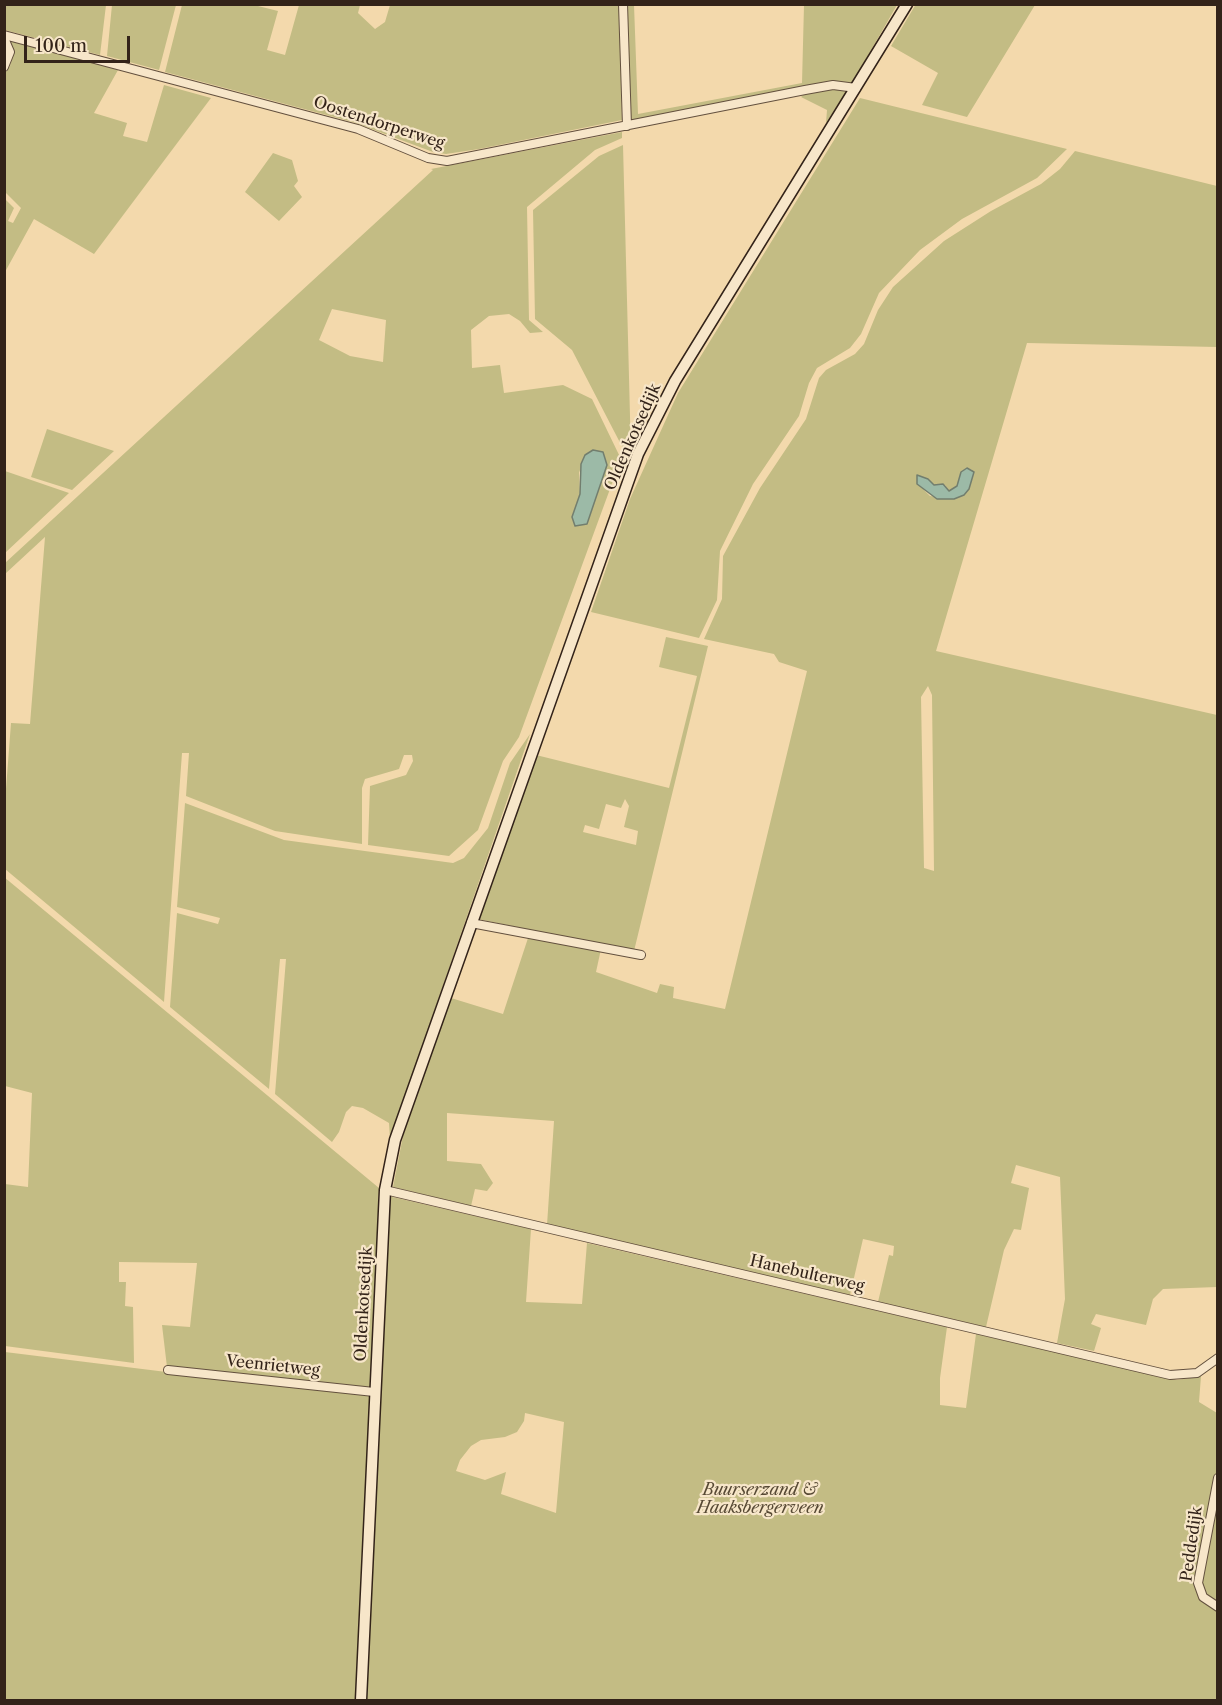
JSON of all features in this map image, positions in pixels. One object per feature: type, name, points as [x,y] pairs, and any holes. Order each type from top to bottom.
[{"type":"street","points":[[623,4],[627,126]]},
{"type":"street","name":"Oldenkotsedijk","points":[[361,1701],[385,1190],[395,1140],[638,454],[675,381],[908,4]]},
{"type":"street","points":[[4,37],[10,52],[4,67]]},
{"type":"street","name":"Oostendorperweg","points":[[4,37],[358,129],[436,160],[447,161],[833,85],[856,88]]},
{"type":"street","points":[[471,922],[641,955]]},
{"type":"street","name":"Hanebulterweg","points":[[385,1190],[1170,1375],[1197,1373],[1218,1358]]},
{"type":"street","name":"Veenrietweg","points":[[168,1370],[374,1392]]},
{"type":"street","name":"Peddedijk","points":[[1218,1478],[1198,1583],[1203,1597],[1218,1607]]},
{"type":"green space","points":[[916,4],[1035,5],[967,117],[922,105],[938,73],[891,46]]},
{"type":"green space","points":[[4,5],[106,5],[100,55],[5,30]]},
{"type":"green space","points":[[112,5],[176,5],[159,70],[107,56]]},
{"type":"green space","points":[[182,5],[254,5],[278,11],[267,50],[285,55],[299,5],[360,5],[358,13],[375,29],[385,22],[390,5],[619,5],[622,120],[479,149],[446,154],[433,152],[353,122],[165,72]]},
{"type":"green space","points":[[626,5],[634,5],[638,114],[802,83],[804,5],[897,5],[851,85],[630,122]]},
{"type":"green space","points":[[9,39],[118,70],[94,113],[127,123],[123,136],[147,142],[164,85],[211,98],[94,254],[34,219],[5,272],[5,199],[14,208],[8,221],[13,223],[21,208],[5,192],[5,71],[10,66],[13,54]]},
{"type":"green space","points":[[829,88],[848,89],[826,123],[827,110],[801,97],[806,92]]},
{"type":"green space","points":[[860,98],[1067,149],[1037,178],[962,219],[920,250],[879,293],[861,334],[850,348],[817,368],[809,383],[799,416],[753,484],[720,551],[717,600],[699,638],[591,612],[630,499],[678,393]]},
{"type":"green space","points":[[622,132],[622,138],[595,150],[527,207],[529,320],[543,332],[530,333],[520,321],[509,314],[489,316],[471,330],[472,368],[500,365],[504,393],[563,385],[592,399],[621,459],[519,737],[503,761],[478,830],[449,856],[368,845],[370,786],[406,775],[413,761],[412,755],[404,755],[399,769],[365,779],[362,788],[362,844],[275,831],[186,796],[189,753],[182,753],[164,1002],[5,869],[5,802],[11,723],[30,724],[45,537],[5,574],[5,563],[433,170],[431,169]],"holes":[[[332,309],[386,320],[383,362],[350,356],[319,340]],[[585,455],[596,497],[587,523],[575,526],[572,517],[580,494],[579,473]]]},
{"type":"green space","points":[[623,145],[631,455],[629,460],[572,350],[535,319],[533,210],[599,156]]},
{"type":"green space","points":[[1075,151],[1217,186],[1217,347],[1027,343],[936,651],[1217,715],[1217,1287],[1163,1289],[1153,1299],[1146,1325],[1096,1314],[1091,1324],[1101,1328],[1094,1351],[1057,1343],[1065,1299],[1060,1177],[1016,1165],[1011,1183],[1029,1188],[1021,1230],[1014,1229],[1004,1250],[986,1327],[878,1302],[889,1255],[893,1256],[894,1246],[863,1239],[850,1295],[547,1225],[554,1121],[447,1113],[447,1161],[481,1164],[493,1183],[487,1191],[475,1189],[471,1206],[393,1187],[403,1136],[451,998],[503,1014],[529,935],[601,949],[596,972],[657,993],[660,984],[674,987],[673,998],[725,1009],[807,671],[779,662],[774,654],[704,639],[722,599],[723,556],[760,488],[806,419],[819,378],[826,370],[855,354],[864,344],[878,310],[893,287],[944,241],[991,211],[1041,184],[1060,169]],"holes":[[[967,468],[972,470],[954,499],[930,496],[924,490],[918,476],[928,479],[934,485],[945,485],[949,492],[957,486],[961,472]],[[928,686],[932,695],[934,871],[924,868],[921,697]]]},
{"type":"green space","points":[[273,153],[292,160],[298,181],[294,186],[302,197],[279,221],[245,192]]},
{"type":"green space","points":[[47,429],[114,451],[72,490],[31,477]]},
{"type":"green space","points":[[4,471],[69,493],[5,553]]},
{"type":"green space","points":[[666,637],[708,646],[634,951],[478,919],[536,755],[669,788],[697,676],[659,667]],"holes":[[[625,799],[629,806],[624,827],[638,831],[636,845],[583,832],[585,825],[599,829],[606,804],[621,808]]]},
{"type":"green space","points":[[530,734],[390,1139],[389,1123],[363,1108],[352,1106],[346,1112],[339,1132],[332,1142],[275,1094],[286,959],[280,959],[269,1089],[170,1007],[177,913],[218,924],[220,918],[177,907],[185,803],[284,840],[453,863],[464,858],[488,828],[510,763]]},
{"type":"green space","points":[[4,877],[379,1188],[371,1389],[167,1367],[162,1325],[190,1327],[197,1263],[119,1262],[119,1282],[126,1282],[125,1306],[133,1307],[134,1363],[5,1346],[5,1184],[28,1187],[32,1093],[5,1086]]},
{"type":"green space","name":"Buurserzand & Haaksbergerveen","points":[[388,1196],[531,1229],[526,1302],[582,1304],[587,1243],[947,1327],[940,1378],[940,1405],[966,1408],[976,1334],[1177,1380],[1201,1376],[1199,1402],[1217,1413],[1217,1700],[5,1700],[5,1352],[223,1379],[380,1394]],"holes":[[[525,1413],[564,1422],[556,1513],[501,1494],[506,1472],[485,1480],[456,1471],[460,1460],[471,1446],[481,1440],[505,1437],[517,1432],[524,1421]]]},
{"type":"shaded area","points":[[593,450],[603,452],[607,465],[587,524],[575,526],[572,517],[580,494],[581,464],[585,455]]},
{"type":"shaded area","points":[[967,468],[974,472],[969,489],[964,495],[954,499],[937,499],[917,484],[917,475],[928,479],[934,485],[943,484],[949,491],[957,486],[961,472]]}]
